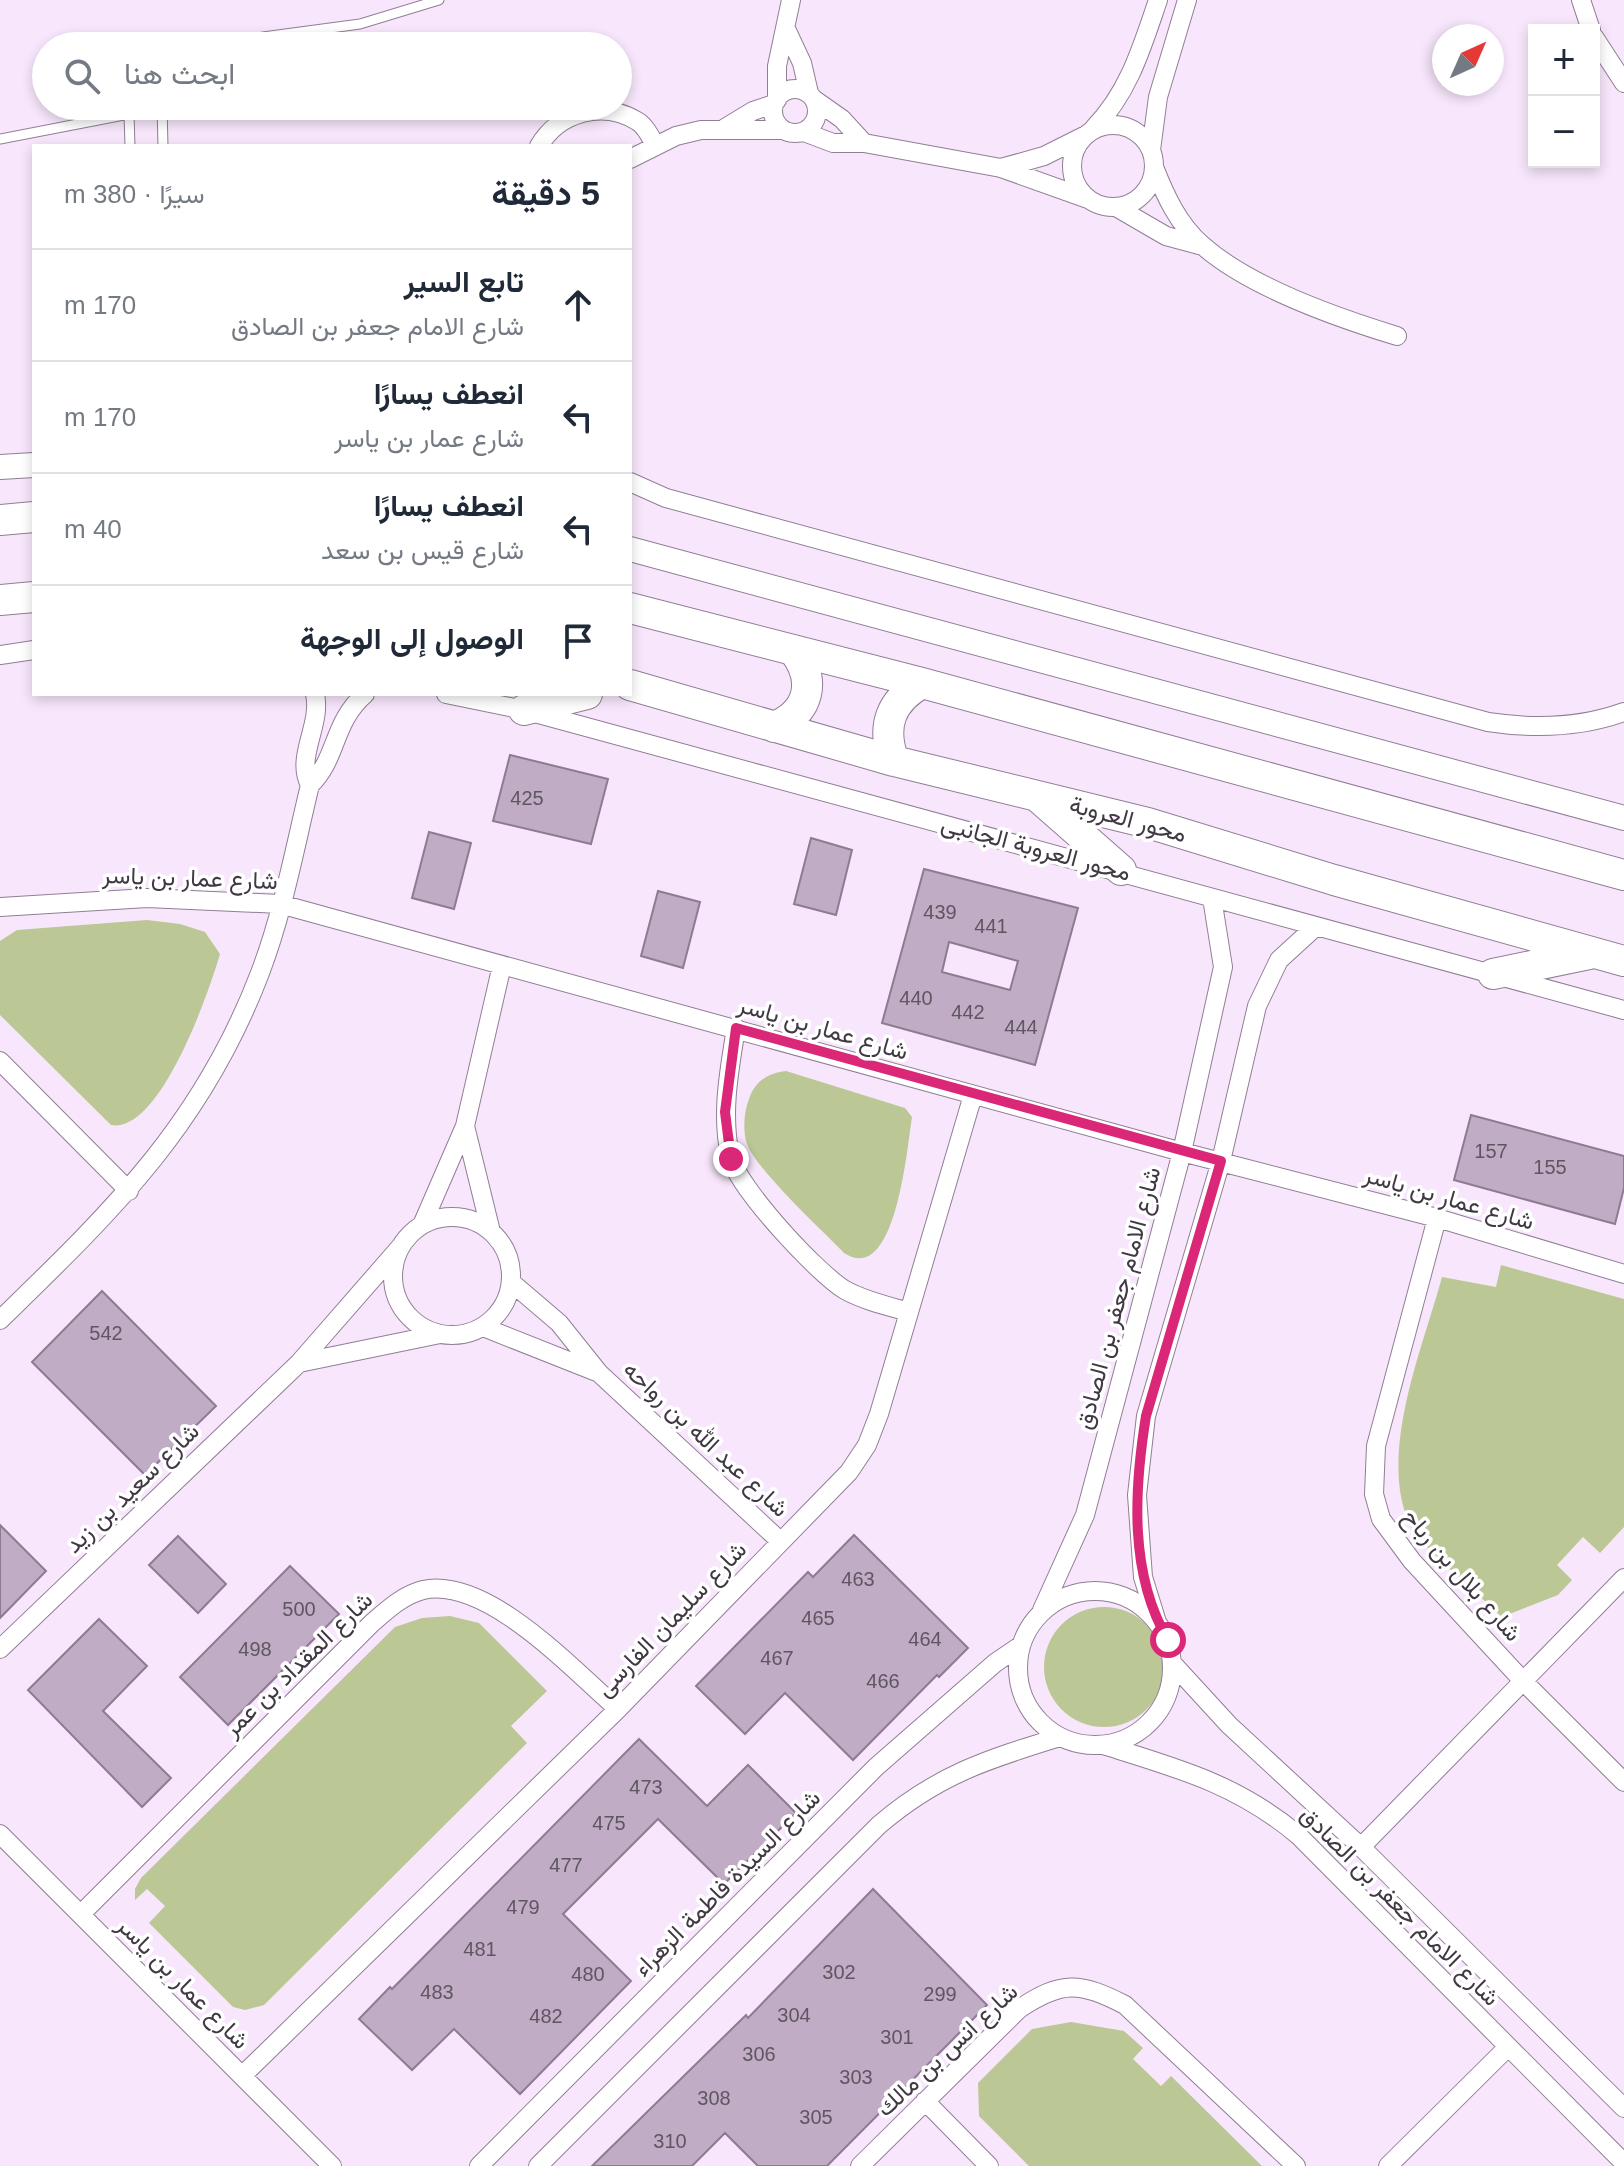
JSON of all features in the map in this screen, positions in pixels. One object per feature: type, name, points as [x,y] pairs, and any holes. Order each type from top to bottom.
[{"type":"main road","points":[[0,520],[32,517]]},
{"type":"main road","points":[[0,600],[32,597]]},
{"type":"main road","points":[[632,609],[922,683],[1624,875]]},
{"type":"main road","points":[[774,727],[789,721],[801,709],[808,695],[809,678],[804,663],[793,650]]},
{"type":"main road","points":[[894,761],[887,744],[887,725],[900,700],[922,683]]},
{"type":"main road","name":"محور العروبة","points":[[632,686],[894,761],[1148,823],[1334,880],[1624,961]]},
{"type":"main road","points":[[524,710],[579,696]]},
{"type":"main road","points":[[1035,795],[1121,870]]},
{"type":"main road","points":[[1493,974],[1594,953]]},
{"type":"street","points":[[784,130],[774,119],[777,66],[787,31],[791,0]]},
{"type":"street","points":[[1088,199],[1078,188],[1072,161],[1088,133],[1108,114],[1130,79],[1158,0]]},
{"type":"street","points":[[632,158],[676,136],[725,128],[748,132],[784,130],[804,132],[833,143],[864,143],[1001,168],[1101,206],[1116,207],[1131,203],[1152,182],[1158,97],[1187,0]]},
{"type":"street","points":[[1581,0],[1589,24]]},
{"type":"street","points":[[787,31],[802,63],[818,115],[804,132]]},
{"type":"street","points":[[1600,46],[1624,83]]},
{"type":"street","points":[[725,128],[775,102],[791,89],[812,97],[842,119],[864,143]]},
{"type":"street","points":[[632,118],[640,122],[656,146]]},
{"type":"street","points":[[541,144],[563,120]]},
{"type":"street","points":[[1001,168],[1044,156],[1103,126],[1126,127],[1137,132],[1153,158],[1174,210],[1203,246]]},
{"type":"street","points":[[1116,207],[1166,236],[1203,246],[1289,295],[1397,336]]},
{"type":"street","points":[[0,467],[32,465]]},
{"type":"street","points":[[632,483],[666,498],[1488,722],[1515,726],[1568,725],[1624,712]]},
{"type":"street","points":[[632,550],[1624,818]]},
{"type":"street","points":[[0,655],[32,650]]},
{"type":"street","points":[[0,1320],[129,1191],[171,1140],[205,1089],[236,1031],[262,970],[310,785],[305,764],[317,718],[315,696]]},
{"type":"street","points":[[310,785],[322,772],[341,721],[363,696]]},
{"type":"street","name":"محور العروبة الجانبى","points":[[456,696],[524,710],[1121,870],[1314,928],[1624,1010]]},
{"type":"street","name":"شارع عمار بن ياسر","points":[[0,907],[147,898],[280,904],[1182,1152],[1437,1218],[1624,1274]]},
{"type":"street","name":"شارع الامام جعفر بن الصادق","points":[[1042,1610],[1085,1515],[1182,1152],[1223,967],[1212,898]]},
{"type":"street","points":[[1156,1619],[1131,1599],[1101,1590],[1080,1591],[1060,1598],[1042,1610],[1029,1626],[1020,1646],[1018,1682],[1024,1699],[1045,1727],[1060,1737],[1085,1745],[1103,1745],[1136,1733],[1161,1709],[1170,1688],[1173,1664],[1168,1640],[1156,1619],[1143,1577],[1137,1495],[1139,1456],[1146,1416],[1221,1161],[1257,1006],[1279,960],[1314,928]]},
{"type":"street","points":[[440,1334],[411,1319],[395,1292],[395,1259],[402,1245],[422,1225],[465,1126],[502,965]]},
{"type":"street","points":[[736,1028],[725,1112],[731,1159],[739,1177],[751,1195],[834,1282],[864,1299],[909,1312]]},
{"type":"street","points":[[0,1061],[129,1191]]},
{"type":"street","name":"شارع سليمان الفارسى","points":[[242,2076],[618,1709],[849,1472],[867,1445],[973,1095]]},
{"type":"street","points":[[465,1126],[491,1232]]},
{"type":"street","points":[[299,1363],[440,1334],[469,1333],[483,1327],[506,1300],[511,1282],[510,1264],[503,1246],[491,1232],[465,1219],[450,1217],[422,1225]]},
{"type":"street","name":"شارع بلال بن رباح","points":[[1437,1218],[1376,1446],[1374,1494],[1381,1519],[1393,1539],[1523,1681],[1624,1782]]},
{"type":"street","name":"شارع سعيد بن زيد","points":[[0,1649],[299,1363],[402,1245]]},
{"type":"street","name":"شارع عبد الله بن رواحه","points":[[511,1282],[559,1323],[599,1373],[780,1541]]},
{"type":"street","name":"شارع عبد الله بن رواحه","points":[[483,1327],[599,1373]]},
{"type":"street","points":[[1361,1847],[1624,1578]]},
{"type":"street","name":"شارع المقداد بن عمر","points":[[81,1914],[372,1623],[397,1602],[423,1590],[443,1589],[474,1596],[501,1609],[618,1709]]},
{"type":"street","name":"شارع السيدة فاطمة الزهراء","points":[[479,2166],[876,1767],[995,1663],[1020,1646]]},
{"type":"street","name":"شارع الامام جعفر بن الصادق","points":[[1173,1664],[1229,1725],[1361,1847],[1624,2108]]},
{"type":"street","points":[[538,2166],[879,1825],[911,1797],[936,1781],[973,1766],[1060,1737]]},
{"type":"street","name":"شارع الامام جعفر بن الصادق","points":[[1103,1745],[1199,1774],[1269,1810],[1298,1835],[1624,2163]]},
{"type":"street","name":"شارع عمار بن ياسر","points":[[0,1834],[332,2166]]},
{"type":"street","name":"شارع انس بن مالك","points":[[860,2166],[1019,2009],[1041,1994],[1070,1985],[1125,2005],[1296,2166]]},
{"type":"street","points":[[1388,2166],[1507,2048]]},
{"type":"street","points":[[925,2101],[989,2166]]},
{"type":"lane","points":[[300,32],[360,24],[439,0]]},
{"type":"lane","points":[[0,139],[98,120]]},
{"type":"lane","points":[[129,120],[130,144]]},
{"type":"lane","points":[[162,120],[163,144]]},
{"type":"green space","points":[[147,920],[180,924],[205,932],[220,954],[194,1027],[164,1085],[147,1107],[129,1122],[111,1125],[0,1015],[0,941],[17,930]]},
{"type":"green space","points":[[786,1071],[905,1108],[912,1117],[896,1209],[887,1233],[876,1250],[862,1258],[844,1253],[805,1214],[761,1166],[746,1141],[745,1114],[755,1087],[763,1079]]},
{"type":"green space","points":[[1501,1265],[1624,1299],[1624,1527],[1600,1553],[1583,1537],[1557,1565],[1572,1580],[1558,1595],[1502,1617],[1439,1559],[1411,1527],[1402,1499],[1398,1468],[1406,1402],[1442,1277],[1496,1287]]},
{"type":"green space","points":[[1104,1607],[1127,1612],[1146,1625],[1159,1644],[1164,1667],[1159,1690],[1146,1709],[1127,1722],[1104,1727],[1081,1722],[1062,1709],[1049,1690],[1044,1667],[1049,1644],[1062,1625],[1081,1612]]},
{"type":"green space","points":[[450,1616],[479,1623],[547,1691],[511,1726],[527,1743],[264,2005],[245,2010],[233,2007],[149,1923],[165,1906],[147,1889],[135,1900],[135,1889],[141,1878],[395,1627],[422,1618]]},
{"type":"green space","points":[[1071,2022],[1124,2031],[1143,2048],[1133,2059],[1161,2086],[1171,2076],[1262,2166],[1029,2166],[979,2116],[978,2083],[1032,2029]]},
{"type":"building","points":[[510,755],[608,779],[591,844],[493,821]]},
{"type":"building","points":[[429,832],[471,843],[454,909],[412,898]]},
{"type":"building","points":[[811,838],[852,850],[836,915],[794,904]]},
{"type":"building","points":[[924,869],[1078,908],[1035,1065],[882,1023]],"holes":[[[949,942],[1018,961],[1010,990],[942,972]]]},
{"type":"building","points":[[658,891],[700,902],[683,968],[641,956]]},
{"type":"building","points":[[1471,1115],[1624,1156],[1624,1188],[1615,1224],[1454,1180]]},
{"type":"building","points":[[102,1291],[216,1406],[145,1475],[32,1362]]},
{"type":"building","points":[[0,1525],[46,1571],[0,1618]]},
{"type":"building","points":[[854,1535],[968,1648],[853,1760],[785,1693],[745,1734],[696,1686],[808,1572],[813,1577]]},
{"type":"building","points":[[178,1536],[226,1584],[198,1613],[149,1565]]},
{"type":"building","points":[[290,1566],[339,1614],[228,1725],[180,1677]]},
{"type":"building","points":[[99,1619],[147,1666],[103,1711],[171,1778],[142,1807],[28,1690]]},
{"type":"building","points":[[639,1739],[707,1806],[748,1765],[796,1813],[724,1884],[658,1819],[563,1914],[631,1981],[520,2094],[454,2029],[412,2070],[359,2019]]},
{"type":"building","points":[[873,1889],[987,2005],[827,2166],[758,2166],[725,2133],[692,2166],[592,2166],[746,2015],[748,2018]]},
{"type":"route","points":[[731,1159],[725,1112],[736,1028],[1221,1161],[1146,1416],[1139,1456],[1137,1495],[1143,1577],[1156,1619],[1168,1640]]}]
